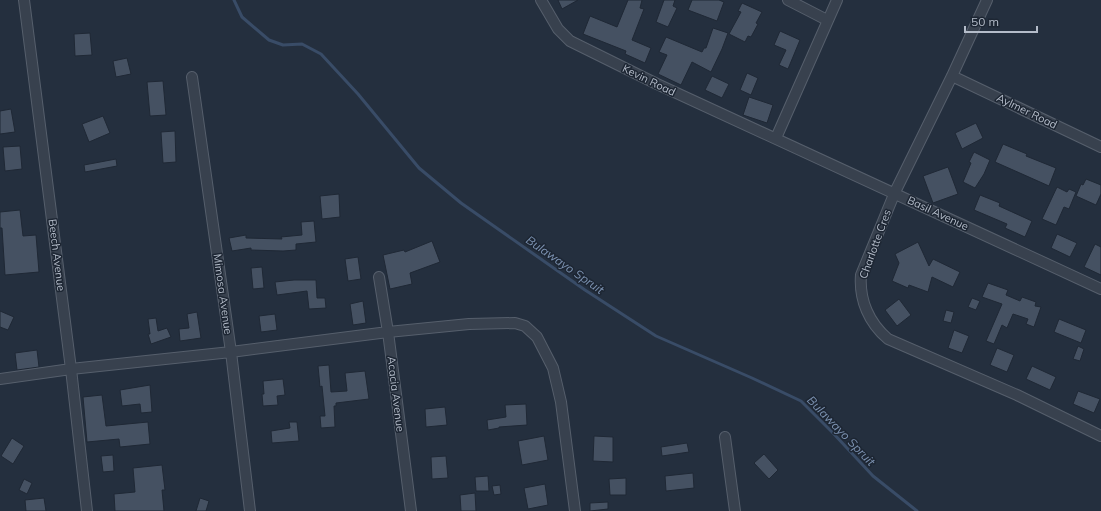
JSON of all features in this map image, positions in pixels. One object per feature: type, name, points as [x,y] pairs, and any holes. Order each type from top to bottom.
[{"type":"street","name":"Beech Avenue","points":[[24,0],[71,369],[87,511]]},
{"type":"street","name":"Kevin Road","points":[[541,0],[558,29],[570,41],[657,84],[776,138]]},
{"type":"street","points":[[788,0],[827,20]]},
{"type":"street","points":[[776,138],[837,0]]},
{"type":"street","name":"Charlotte Cres","points":[[987,0],[952,76],[895,192],[861,275],[861,292],[864,305],[876,329],[888,339],[1017,395],[1101,436]]},
{"type":"street","name":"Mimosa Avenue","points":[[192,76],[231,352],[250,511]]},
{"type":"street","name":"Aylmer Road","points":[[952,76],[1101,147]]},
{"type":"street","name":"Basil Avenue","points":[[776,138],[1101,289]]},
{"type":"street","name":"Acacia Avenue","points":[[379,277],[388,332],[412,511]]},
{"type":"street","points":[[0,379],[71,369],[231,352],[388,332],[469,324],[515,323],[525,326],[537,337],[553,368],[561,402],[575,511]]},
{"type":"street","points":[[725,437],[736,511]]},
{"type":"building","points":[[558,0],[578,0],[562,9]]},
{"type":"building","points":[[628,0],[642,0],[640,8],[644,9],[632,40],[651,48],[645,63],[625,54],[626,51],[583,34],[590,16],[617,27]]},
{"type":"building","points":[[664,0],[675,0],[673,6],[677,8],[668,27],[656,22]]},
{"type":"building","points":[[692,0],[719,0],[724,2],[717,21],[688,10]]},
{"type":"building","points":[[742,3],[762,12],[751,37],[748,36],[745,42],[729,34],[741,12],[738,11]]},
{"type":"building","points":[[713,28],[728,33],[711,72],[692,62],[681,85],[658,74],[667,55],[659,52],[666,37],[702,52],[704,48],[706,48]]},
{"type":"building","points":[[780,31],[800,40],[788,69],[779,65],[786,50],[774,45]]},
{"type":"building","points":[[90,33],[92,55],[75,56],[74,34]]},
{"type":"building","points":[[127,58],[131,74],[116,77],[113,61]]},
{"type":"building","points":[[747,73],[758,78],[751,95],[740,90]]},
{"type":"building","points":[[712,76],[729,84],[722,98],[705,90]]},
{"type":"building","points":[[163,81],[166,115],[150,116],[147,82]]},
{"type":"building","points":[[749,97],[773,105],[767,123],[743,115]]},
{"type":"building","points":[[11,109],[15,132],[0,134],[0,111]]},
{"type":"building","points":[[103,116],[110,133],[89,142],[82,124]]},
{"type":"building","points":[[976,123],[983,138],[962,149],[955,133]]},
{"type":"building","points":[[175,131],[176,162],[163,163],[161,132]]},
{"type":"building","points":[[1003,144],[1027,154],[1026,156],[1056,168],[1049,186],[995,162]]},
{"type":"building","points":[[20,146],[22,169],[5,171],[3,147]]},
{"type":"building","points":[[974,152],[990,160],[984,174],[975,188],[963,182],[971,163],[969,162]]},
{"type":"building","points":[[116,159],[117,166],[85,172],[84,165]]},
{"type":"building","points":[[948,167],[958,194],[933,203],[923,176]]},
{"type":"building","points":[[1086,179],[1101,185],[1101,194],[1096,205],[1076,196],[1081,184],[1083,185]]},
{"type":"building","points":[[1057,187],[1067,192],[1069,189],[1076,192],[1069,209],[1064,207],[1056,225],[1042,219]]},
{"type":"building","points":[[339,194],[340,217],[322,219],[320,196]]},
{"type":"building","points":[[980,195],[1000,203],[999,206],[1032,221],[1025,237],[1005,228],[1007,224],[974,210]]},
{"type":"building","points":[[20,210],[23,236],[36,235],[39,272],[5,275],[2,228],[0,228],[0,212]]},
{"type":"building","points":[[314,221],[316,242],[296,244],[296,250],[251,250],[251,248],[232,251],[229,238],[246,235],[246,238],[282,239],[281,237],[302,235],[301,222]]},
{"type":"building","points":[[1057,234],[1077,243],[1070,257],[1051,248]]},
{"type":"building","points":[[432,241],[440,262],[410,273],[412,284],[390,289],[383,255],[404,250],[405,252]]},
{"type":"building","points":[[918,242],[929,266],[933,259],[960,272],[953,287],[932,277],[928,292],[909,285],[908,288],[892,281],[899,263],[895,254]]},
{"type":"building","points":[[1095,244],[1101,247],[1101,275],[1084,267]]},
{"type":"building","points":[[358,257],[361,279],[348,281],[345,259]]},
{"type":"building","points":[[262,267],[264,288],[253,289],[251,268]]},
{"type":"building","points":[[316,280],[317,298],[325,298],[326,308],[309,309],[307,291],[277,295],[275,282]]},
{"type":"building","points":[[988,283],[1008,290],[1006,295],[1020,301],[1022,297],[1036,302],[1035,306],[1041,307],[1034,327],[1026,324],[1028,319],[1013,314],[1007,328],[1002,325],[994,344],[986,341],[1002,304],[982,297]]},
{"type":"building","points":[[972,298],[980,301],[976,310],[968,307]]},
{"type":"building","points":[[899,299],[911,315],[897,326],[885,310]]},
{"type":"building","points":[[363,301],[366,323],[353,325],[350,304]]},
{"type":"building","points":[[946,310],[954,312],[951,323],[943,321]]},
{"type":"building","points":[[0,311],[14,317],[8,330],[0,327]]},
{"type":"building","points":[[197,312],[201,338],[180,341],[179,329],[189,328],[187,314]]},
{"type":"building","points":[[275,314],[277,330],[261,332],[259,316]]},
{"type":"building","points":[[156,318],[158,331],[167,328],[171,337],[151,344],[148,334],[150,334],[148,319]]},
{"type":"building","points":[[1059,319],[1086,330],[1081,343],[1054,332]]},
{"type":"building","points":[[954,330],[969,336],[962,353],[948,348]]},
{"type":"building","points":[[1078,346],[1084,349],[1080,361],[1073,359]]},
{"type":"building","points":[[997,348],[1014,355],[1007,372],[990,365]]},
{"type":"building","points":[[37,350],[39,367],[17,370],[15,353]]},
{"type":"building","points":[[329,365],[331,392],[347,391],[345,373],[365,371],[369,399],[336,403],[336,406],[334,406],[335,427],[321,428],[320,416],[325,416],[318,366]]},
{"type":"building","points":[[1032,366],[1056,377],[1050,390],[1026,379]]},
{"type":"building","points":[[283,379],[285,395],[277,396],[278,405],[263,406],[263,381]]},
{"type":"building","points":[[150,385],[152,412],[141,413],[140,404],[122,406],[120,390]]},
{"type":"building","points":[[1078,391],[1100,399],[1094,413],[1073,404]]},
{"type":"building","points":[[102,395],[106,426],[148,422],[150,444],[120,447],[119,439],[87,442],[83,397]]},
{"type":"building","points":[[526,404],[527,425],[499,427],[488,430],[487,420],[506,417],[505,405]]},
{"type":"building","points":[[445,407],[447,425],[426,427],[425,409]]},
{"type":"building","points":[[289,422],[297,422],[299,441],[272,443],[271,431],[290,428]]},
{"type":"building","points":[[544,436],[548,460],[522,465],[518,441]]},
{"type":"building","points":[[594,436],[613,437],[613,462],[593,461]]},
{"type":"building","points":[[12,438],[24,446],[13,464],[1,456]]},
{"type":"building","points":[[687,443],[689,452],[662,456],[661,447]]},
{"type":"building","points":[[764,454],[778,470],[769,479],[754,463]]},
{"type":"building","points":[[113,455],[114,471],[103,472],[101,456]]},
{"type":"building","points":[[446,456],[448,478],[432,479],[431,457]]},
{"type":"building","points":[[162,465],[165,490],[162,490],[164,511],[115,511],[114,494],[135,492],[133,468]]},
{"type":"building","points":[[693,473],[694,488],[666,491],[665,476]]},
{"type":"building","points":[[488,476],[489,491],[476,491],[475,477]]},
{"type":"building","points":[[626,478],[626,495],[610,495],[609,479]]},
{"type":"building","points":[[24,479],[32,483],[27,494],[19,490]]},
{"type":"building","points":[[545,484],[548,505],[528,509],[524,488]]},
{"type":"building","points":[[500,485],[501,494],[494,495],[492,486]]},
{"type":"building","points":[[475,493],[476,511],[461,511],[460,495]]},
{"type":"building","points":[[44,498],[46,511],[26,511],[25,500]]},
{"type":"building","points":[[200,498],[209,501],[206,511],[196,511]]},
{"type":"building","points":[[608,502],[608,509],[590,511],[590,503]]},
{"type":"waterway","name":"Bulawayo Spruit","points":[[234,0],[242,17],[269,40],[283,45],[302,44],[321,54],[358,94],[419,168],[461,203],[585,290],[656,336],[801,401],[873,476],[917,511]]}]
